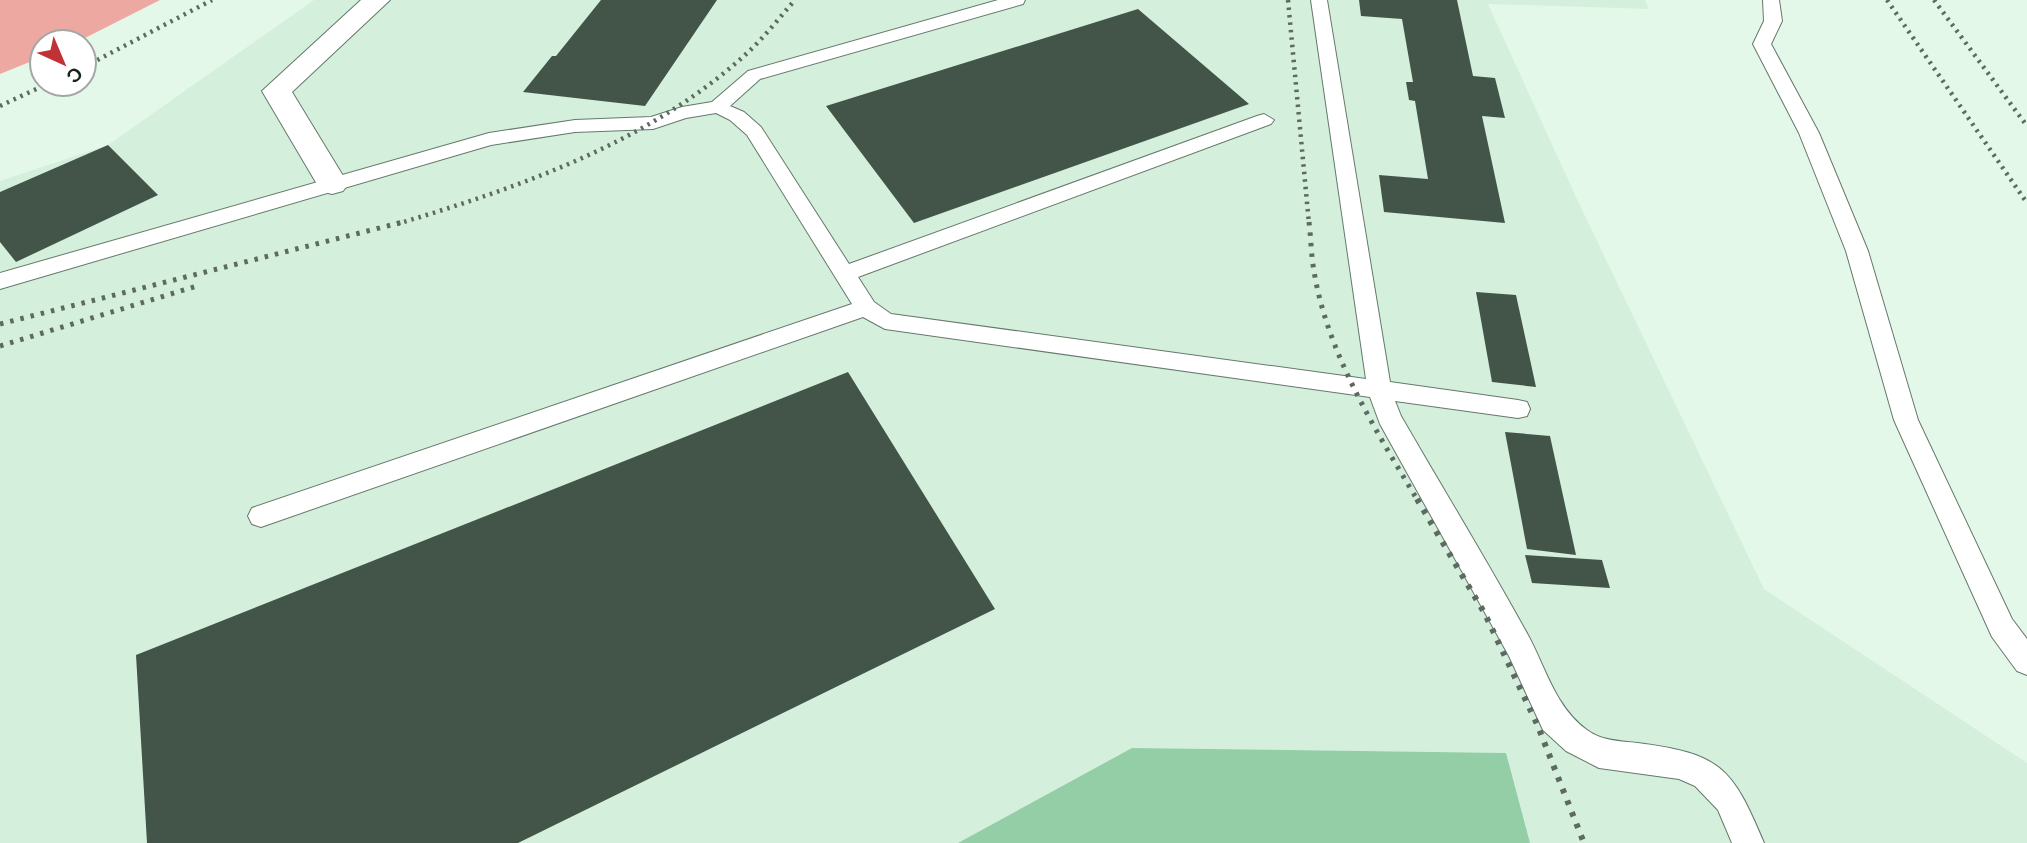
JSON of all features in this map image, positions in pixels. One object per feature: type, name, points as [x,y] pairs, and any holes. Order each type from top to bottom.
[{"type":"street","points":[[332,184],[276,90],[377,0]]},
{"type":"lane","points":[[0,281],[489,139],[575,126],[653,123],[682,113],[718,107],[754,75],[1017,0]]},
{"type":"lane","points":[[1319,0],[1380,391],[1389,417],[1519,647],[1554,720],[1577,741],[1599,753],[1681,764],[1706,775],[1729,799],[1748,843]]},
{"type":"lane","points":[[1771,0],[1773,21],[1762,44],[1809,133],[1857,251],[1906,420],[2001,628],[2027,662]]},
{"type":"lane","points":[[718,107],[737,116],[754,131],[866,308],[885,321],[1518,409]]},
{"type":"lane","points":[[844,274],[1264,120]]},
{"type":"lane","points":[[261,516],[866,308]]},
{"type":"shaded area","points":[[0,0],[160,0],[98,31],[98,28],[28,28],[28,63],[0,74]]},
{"type":"shaded area","points":[[314,0],[1645,0],[1649,9],[1488,4],[1576,197],[1764,589],[2027,763],[2027,843],[1530,843],[1505,753],[1133,748],[958,843],[0,843],[0,181],[108,145]]},
{"type":"shaded area","points":[[1132,748],[1506,753],[1530,843],[958,843]]},
{"type":"building","points":[[601,0],[717,0],[645,106],[523,92],[552,56],[556,56]]},
{"type":"building","points":[[1359,0],[1457,0],[1473,76],[1495,78],[1505,118],[1482,116],[1505,223],[1384,212],[1379,175],[1428,179],[1415,101],[1409,100],[1406,82],[1413,82],[1402,19],[1361,16]]},
{"type":"building","points":[[1138,9],[1249,104],[914,223],[826,106]]},
{"type":"building","points":[[108,145],[158,195],[16,262],[0,242],[0,192]]},
{"type":"building","points":[[1476,292],[1516,295],[1536,387],[1492,382]]},
{"type":"building","points":[[848,372],[995,609],[518,843],[147,843],[136,655]]},
{"type":"building","points":[[1505,432],[1550,436],[1576,555],[1527,549]]},
{"type":"building","points":[[1525,555],[1602,560],[1610,588],[1532,583]]},
{"type":"railway","points":[[98,60],[212,0]]},
{"type":"railway","points":[[397,224],[536,177],[625,137],[707,86],[752,49],[795,0]]},
{"type":"railway","points":[[1288,0],[1309,224]]},
{"type":"railway","points":[[1887,0],[2027,203]]},
{"type":"railway","points":[[1934,0],[2027,126]]},
{"type":"railway","points":[[0,106],[28,93]]},
{"type":"railway","points":[[0,324],[403,222]]},
{"type":"railway","points":[[1309,222],[1314,271],[1330,332],[1355,390],[1418,501]]},
{"type":"railway","points":[[0,346],[197,286]]},
{"type":"railway","points":[[1417,499],[1485,614],[1537,724],[1584,843]]}]
